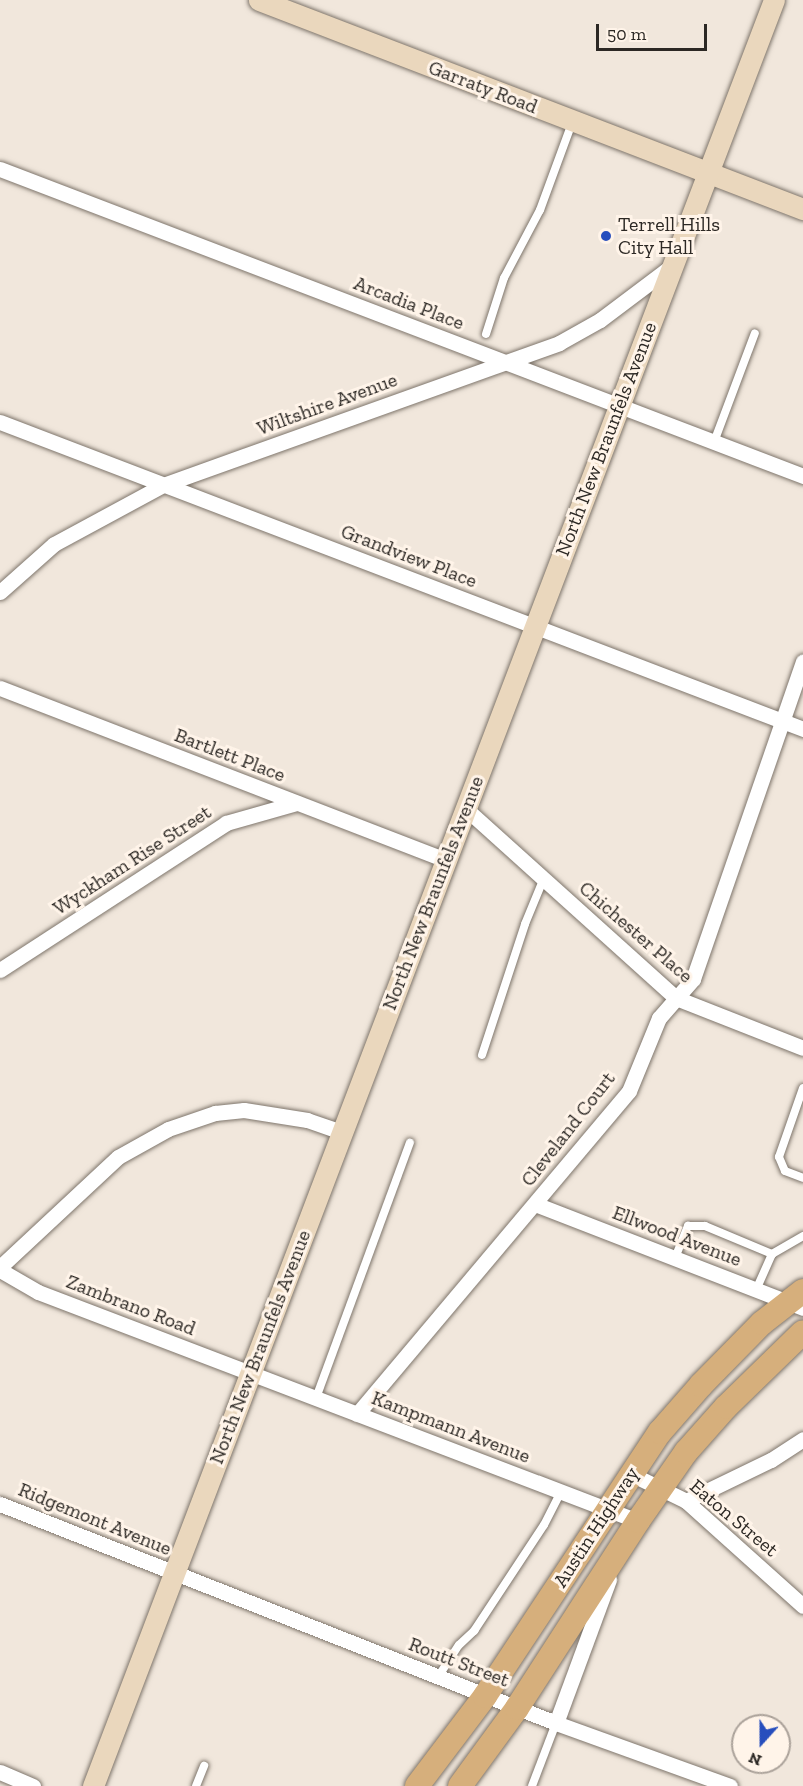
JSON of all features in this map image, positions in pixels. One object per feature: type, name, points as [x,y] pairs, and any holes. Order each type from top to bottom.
[{"type":"main road","name":"Austin Highway","points":[[417,1786],[485,1696],[607,1508],[660,1432],[701,1384],[762,1323],[798,1300]]},
{"type":"main road","name":"Austin Highway","points":[[460,1786],[517,1708],[638,1521],[686,1452],[726,1407],[803,1332]]},
{"type":"street","name":"Garraty Road","points":[[259,0],[292,6],[573,122],[803,209]]},
{"type":"street","name":"North New Braunfels Avenue","points":[[93,1786],[774,0]]},
{"type":"street","name":"Arcadia Place","points":[[0,169],[803,476]]},
{"type":"street","name":"Wiltshire Avenue","points":[[0,592],[54,544],[163,485],[559,343],[600,320],[673,265]]},
{"type":"street","name":"Grandview Place","points":[[0,422],[803,729]]},
{"type":"street","name":"Cleveland Court","points":[[357,1414],[629,1091],[658,1018],[693,979],[803,662]]},
{"type":"street","name":"Bartlett Place","points":[[0,688],[446,860]]},
{"type":"street","name":"Wyckham Rise Street","points":[[0,970],[226,823],[296,803]]},
{"type":"street","name":"Chichester Place","points":[[465,808],[675,998],[803,1048]]},
{"type":"street","points":[[0,1268],[118,1157],[168,1129],[215,1113],[244,1110],[307,1120],[342,1132]]},
{"type":"street","name":"Ellwood Avenue","points":[[535,1204],[756,1290],[798,1300]]},
{"type":"street","name":"Zambrano Road","points":[[0,1268],[38,1292],[250,1373]]},
{"type":"street","name":"Kampmann Avenue","points":[[250,1373],[638,1521]]},
{"type":"street","points":[[686,1501],[771,1460],[803,1439]]},
{"type":"street","name":"Eaton Street","points":[[631,1474],[686,1501],[803,1606]]},
{"type":"street","name":"Ridgemont Avenue","points":[[0,1504],[174,1573]]},
{"type":"street","points":[[556,1723],[620,1549]]},
{"type":"street","name":"Routt Street","points":[[174,1573],[485,1696],[730,1786]]},
{"type":"street","points":[[0,1772],[33,1786]]},
{"type":"lane","points":[[486,334],[504,278],[540,210],[573,122]]},
{"type":"lane","points":[[714,442],[755,333]]},
{"type":"lane","points":[[482,1055],[525,924],[544,878]]},
{"type":"lane","points":[[803,1088],[779,1157],[785,1171],[803,1178]]},
{"type":"lane","points":[[316,1398],[410,1143]]},
{"type":"lane","points":[[675,1258],[688,1226],[705,1226],[772,1254]]},
{"type":"lane","points":[[756,1290],[772,1254],[803,1236]]},
{"type":"lane","points":[[438,1677],[459,1646],[474,1631],[544,1525],[561,1491]]},
{"type":"lane","points":[[532,1786],[556,1723]]},
{"type":"lane","points":[[196,1786],[204,1766]]},
{"type":"place","name":"Terrell Hills City Hall","points":[[606,236]]}]
